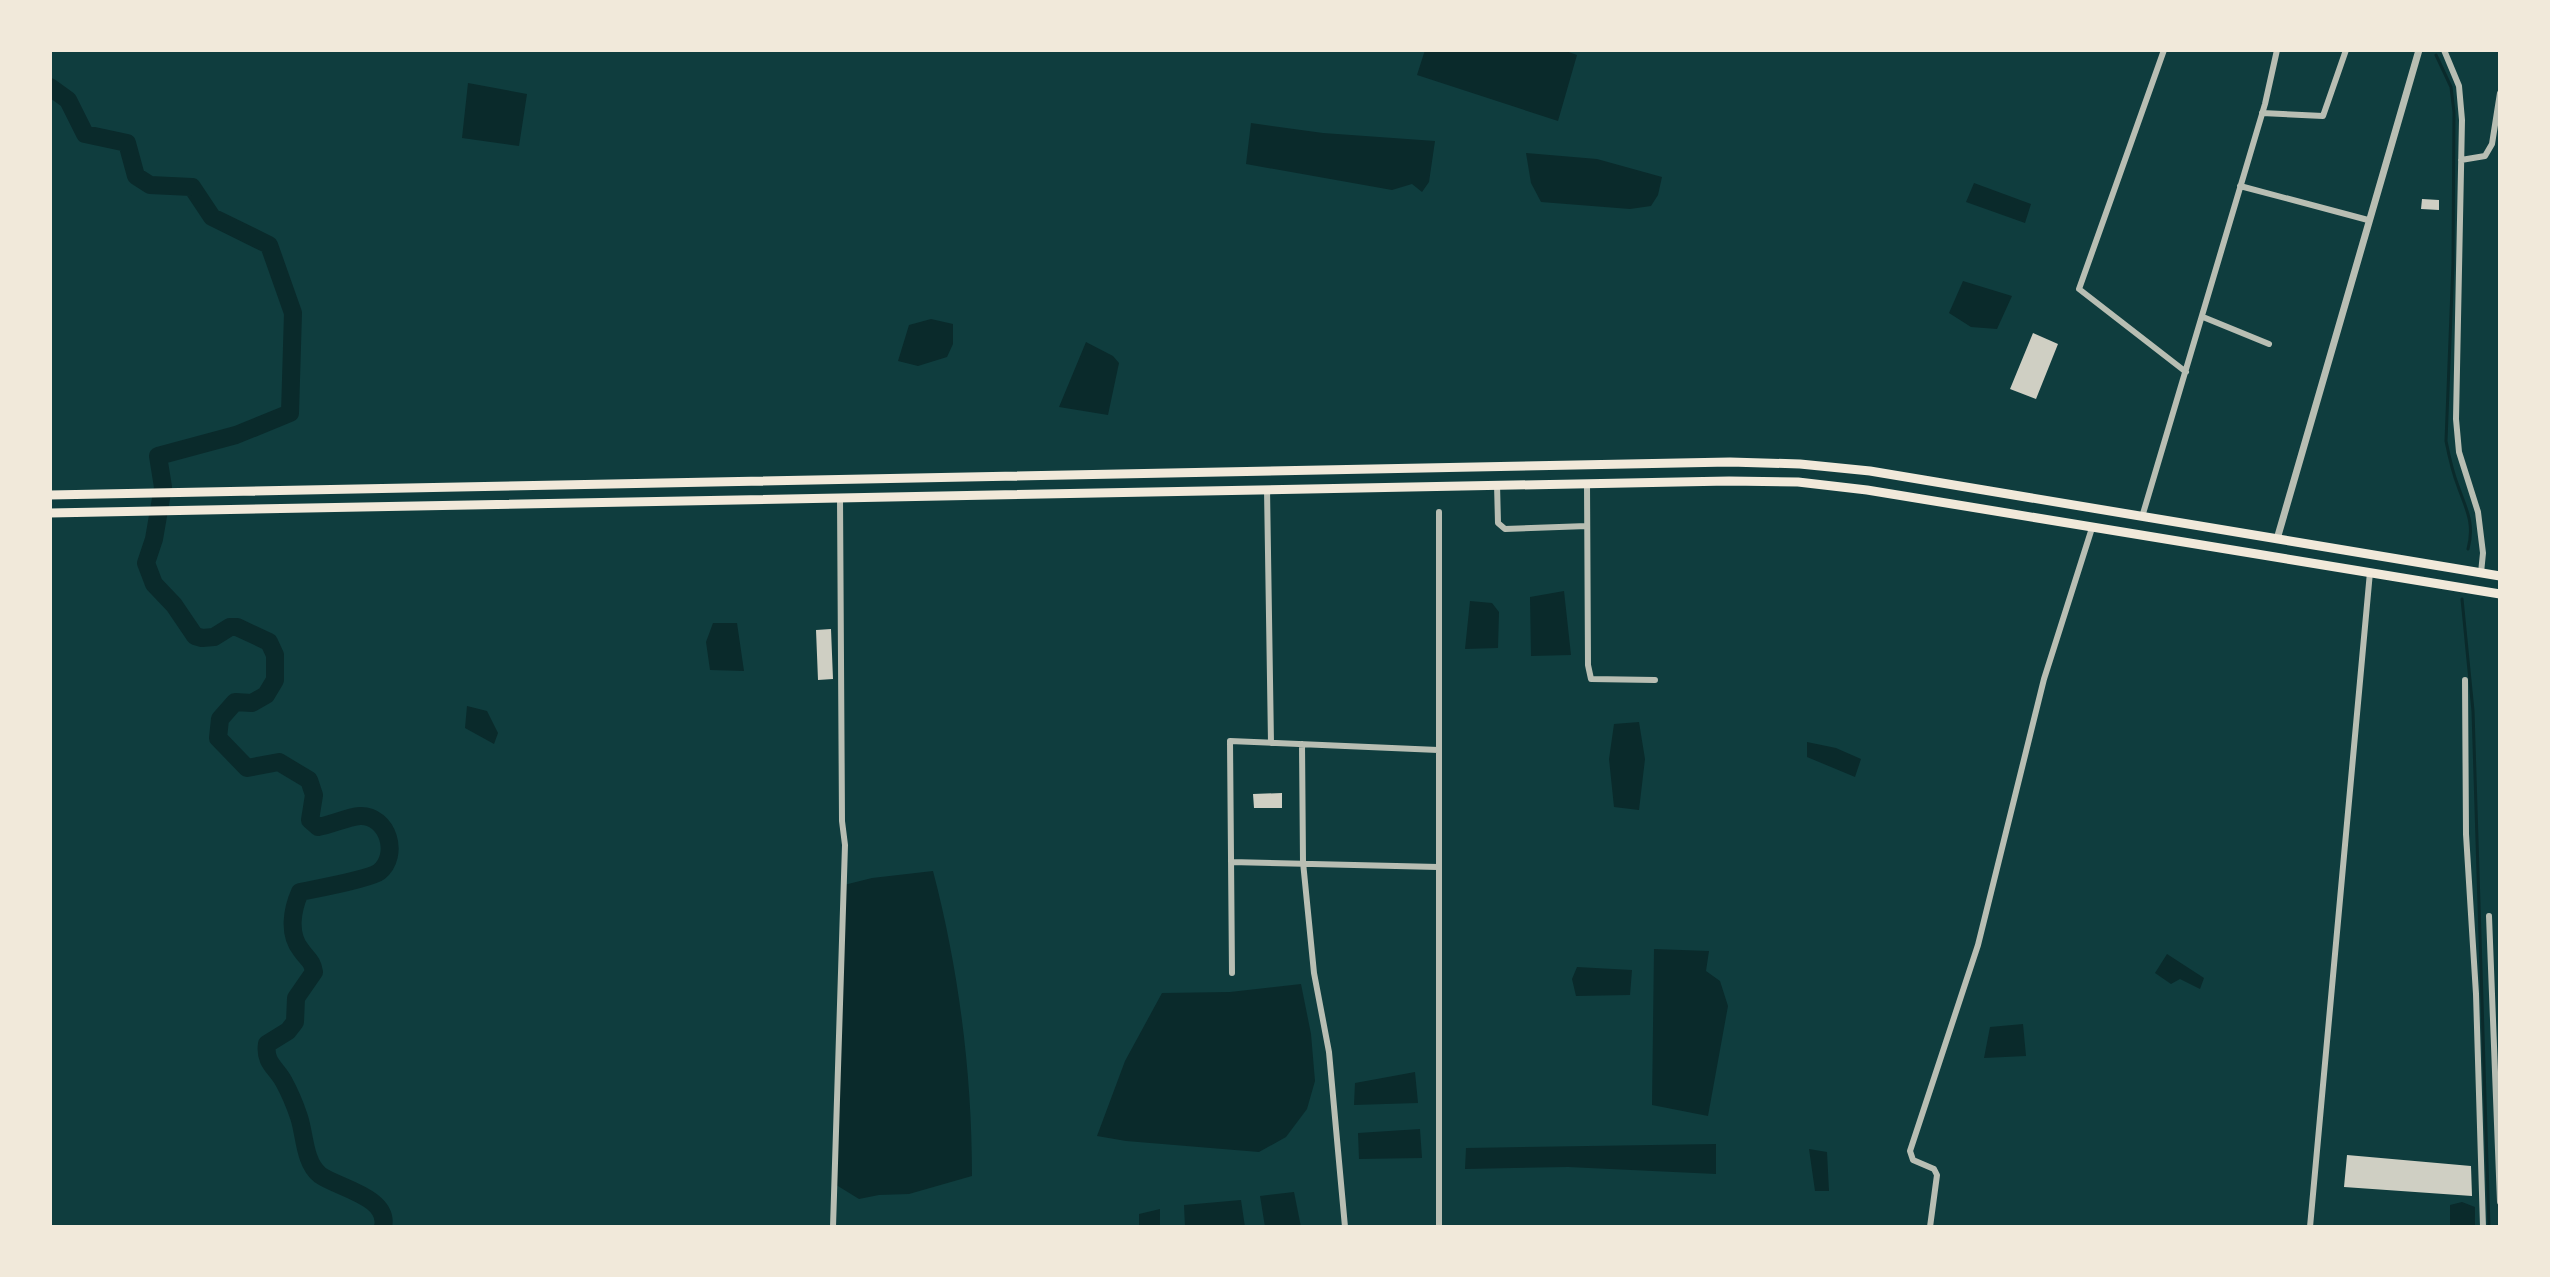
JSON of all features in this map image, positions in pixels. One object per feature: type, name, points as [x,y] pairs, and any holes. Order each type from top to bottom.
[{"type":"highway","points":[[50,495],[1730,462],[1800,464],[1870,471],[2500,576]]},
{"type":"highway","points":[[1321,470],[1322,488]]},
{"type":"highway","points":[[50,513],[1497,484],[1798,482],[1867,490],[2500,594]]},
{"type":"street","points":[[2164,50],[2079,289],[2186,372]]},
{"type":"street","points":[[2142,517],[2262,113],[2277,50]]},
{"type":"street","points":[[2262,113],[2325,115],[2346,50]]},
{"type":"street","points":[[2444,50],[2459,86],[2462,120],[2456,419],[2459,452],[2478,512],[2483,553],[2481,573]]},
{"type":"street","points":[[2277,539],[2418,51]]},
{"type":"street","points":[[2461,160],[2485,156],[2492,144],[2500,93]]},
{"type":"street","points":[[2240,186],[2368,220]]},
{"type":"street","points":[[2203,317],[2269,344]]},
{"type":"street","points":[[1587,483],[1588,665],[1591,679],[1655,680]]},
{"type":"street","points":[[1497,484],[1498,523],[1505,529],[1587,526]]},
{"type":"street","points":[[1267,489],[1271,743]]},
{"type":"street","points":[[833,1227],[845,845],[841,752],[840,498]]},
{"type":"street","points":[[1439,512],[1439,1227]]},
{"type":"street","points":[[1930,1227],[1937,1175],[1934,1169],[1913,1160],[1910,1151],[1978,945],[2044,679],[2092,528]]},
{"type":"street","points":[[2310,1227],[2370,572]]},
{"type":"street","points":[[2465,680],[2466,834],[2476,994],[2483,1227]]},
{"type":"street","points":[[1232,973],[1230,741],[1438,750]]},
{"type":"street","points":[[1302,744],[1303,862],[1314,973],[1329,1052],[1345,1227]]},
{"type":"street","points":[[1231,862],[1438,867]]},
{"type":"street","points":[[2489,916],[2500,1202]]},
{"type":"water","points":[[1425,50],[1563,50],[1577,55],[1558,121],[1417,75]]},
{"type":"water","points":[[468,83],[527,94],[519,146],[462,138]]},
{"type":"water","points":[[1251,123],[1323,133],[1435,141],[1429,182],[1422,192],[1412,184],[1392,190],[1246,164]]},
{"type":"water","points":[[1526,153],[1597,159],[1662,177],[1658,195],[1651,206],[1630,209],[1541,202],[1531,183]]},
{"type":"water","points":[[1974,183],[2031,204],[2025,223],[1966,202]]},
{"type":"water","points":[[1963,281],[2012,296],[1997,329],[1971,327],[1949,313]]},
{"type":"water","points":[[931,319],[953,324],[953,344],[947,357],[918,366],[898,361],[909,325]]},
{"type":"water","points":[[1086,342],[1113,356],[1119,363],[1108,415],[1059,407]]},
{"type":"water","points":[[1564,591],[1571,655],[1531,656],[1530,597]]},
{"type":"water","points":[[1470,601],[1492,603],[1499,612],[1498,648],[1465,649]]},
{"type":"water","points":[[713,623],[737,623],[744,671],[710,670],[706,642]]},
{"type":"water","points":[[467,706],[487,711],[498,733],[494,744],[465,728]]},
{"type":"water","points":[[1639,722],[1645,759],[1639,810],[1614,807],[1609,759],[1614,724]]},
{"type":"water","points":[[1807,742],[1836,748],[1861,759],[1855,777],[1807,757]]},
{"type":"water","points":[[933,871],[957,984],[967,1061],[972,1176],[909,1194],[859,1199],[833,1183],[844,885],[872,878]]},
{"type":"water","points":[[1654,949],[1709,951],[1706,971],[1720,981],[1728,1006],[1708,1116],[1652,1105]]},
{"type":"water","points":[[2167,954],[2204,978],[2200,989],[2180,979],[2171,984],[2155,973]]},
{"type":"water","points":[[1577,967],[1632,970],[1630,995],[1576,996],[1572,979]]},
{"type":"water","points":[[1301,984],[1311,1034],[1315,1081],[1307,1109],[1286,1137],[1259,1152],[1097,1136],[1125,1061],[1162,993],[1230,992]]},
{"type":"water","points":[[2023,1024],[2026,1056],[1984,1058],[1990,1027]]},
{"type":"water","points":[[1415,1072],[1418,1103],[1354,1105],[1355,1083]]},
{"type":"water","points":[[1420,1129],[1422,1158],[1359,1159],[1358,1133]]},
{"type":"water","points":[[1716,1144],[1716,1174],[1568,1167],[1465,1169],[1466,1148]]},
{"type":"water","points":[[1809,1149],[1827,1152],[1829,1191],[1815,1191]]},
{"type":"water","points":[[1294,1192],[1301,1227],[1265,1227],[1260,1196]]},
{"type":"water","points":[[1241,1200],[1245,1227],[1185,1227],[1184,1205]]},
{"type":"water","points":[[2462,1202],[2475,1207],[2475,1227],[2450,1227],[2450,1205]]},
{"type":"water","points":[[1160,1209],[1160,1227],[1139,1227],[1139,1214]]},
{"type":"building","points":[[2422,199],[2439,200],[2439,210],[2421,209]]},
{"type":"building","points":[[2033,333],[2058,344],[2036,399],[2010,389]]},
{"type":"building","points":[[831,629],[833,679],[818,680],[816,630]]},
{"type":"building","points":[[1282,793],[1282,808],[1254,808],[1253,794]]},
{"type":"building","points":[[2347,1155],[2471,1166],[2472,1196],[2344,1187]]},
{"type":"waterway","points":[[2436,55],[2451,87],[2454,112],[2453,263],[2446,441],[2469,516],[2471,531],[2468,549]]},
{"type":"waterway","points":[[50,87],[68,100],[85,134],[127,143],[136,176],[150,185],[192,187],[212,217],[269,245],[293,313],[290,413],[236,435],[158,456],[163,487],[154,539],[146,563],[154,584],[174,605],[195,636],[214,637],[230,627],[237,627],[269,642],[275,655],[275,680],[266,695],[252,703],[235,702],[220,719],[218,738],[247,768],[279,762],[309,780],[314,795],[310,820],[318,827],[360,816],[370,817],[378,822],[388,837],[389,856],[379,872],[354,881],[300,892],[293,914],[294,937],[314,972],[296,998],[295,1022],[288,1031],[267,1044],[269,1061],[284,1082],[294,1104],[308,1156],[315,1170],[328,1180],[371,1201],[379,1208],[383,1227]]},
{"type":"waterway","points":[[2462,599],[2473,711],[2489,1227]]}]
